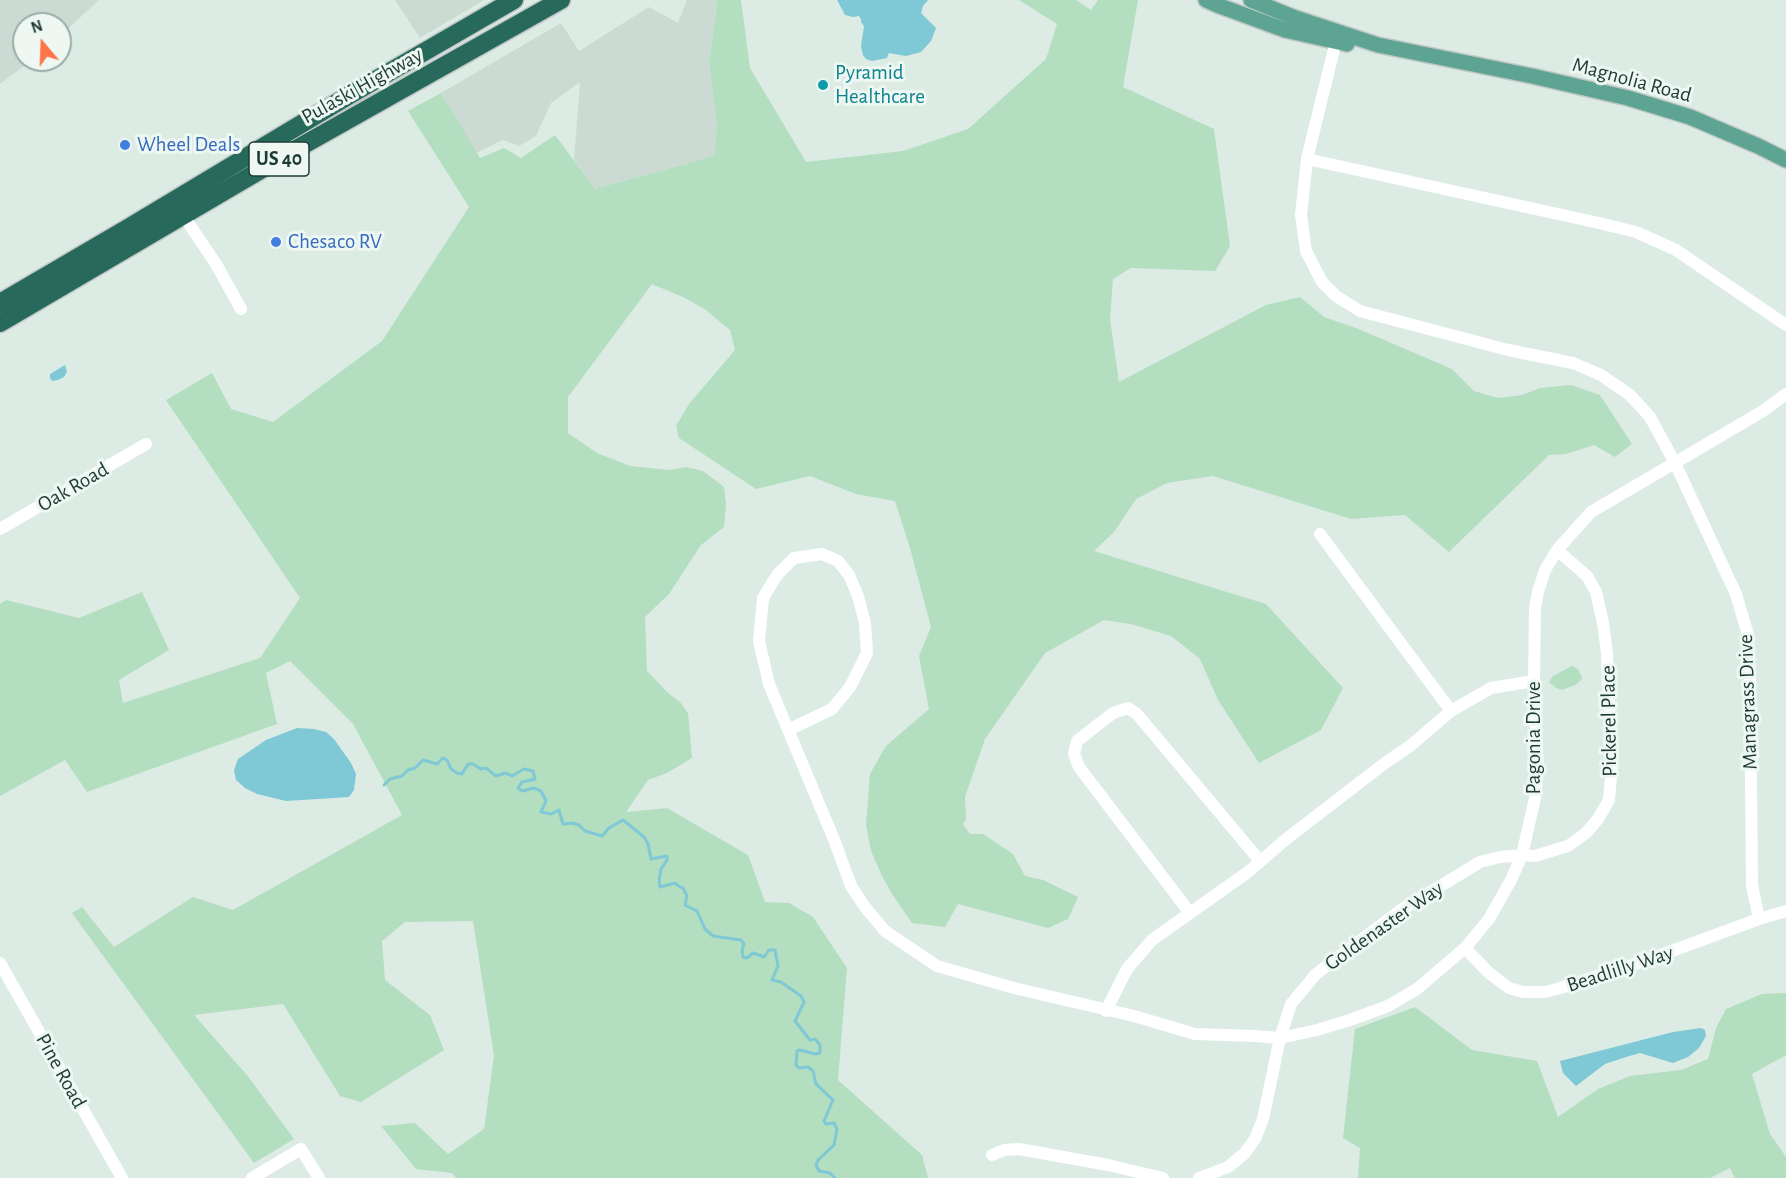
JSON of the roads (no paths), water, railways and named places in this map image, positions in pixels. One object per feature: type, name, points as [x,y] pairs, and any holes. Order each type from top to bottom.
[{"type":"highway","name":"Pulaski Highway","points":[[0,303],[514,0]]},
{"type":"highway","name":"Pulaski Highway","points":[[0,324],[308,142],[561,0]]},
{"type":"main road","name":"Magnolia Road","points":[[1206,0],[1285,30],[1393,54],[1460,61]]},
{"type":"main road","name":"Magnolia Road","points":[[1251,0],[1366,42],[1628,98],[1690,117],[1786,160]]},
{"type":"street","name":"Managrass Drive","points":[[1336,41],[1308,159],[1300,214],[1306,251],[1322,282],[1336,296],[1360,311],[1508,350],[1573,363],[1601,375],[1630,395],[1650,417],[1675,463],[1736,594],[1748,635],[1752,885],[1759,919]]},
{"type":"street","points":[[1308,159],[1636,232],[1676,250],[1786,325]]},
{"type":"street","points":[[183,215],[216,264],[241,309]]},
{"type":"street","name":"Pagonia Drive","points":[[788,730],[851,886],[885,931],[937,966],[1014,988],[1134,1016],[1195,1034],[1255,1035],[1280,1038],[1317,1030],[1388,1006],[1417,989],[1465,948],[1489,919],[1511,880],[1522,855],[1535,798],[1538,770],[1534,629],[1538,592],[1545,570],[1557,550],[1591,512],[1763,411],[1786,394]]},
{"type":"street","name":"Oak Road","points":[[0,529],[146,444]]},
{"type":"street","points":[[1320,534],[1451,711]]},
{"type":"street","name":"Pickerel Place","points":[[1522,855],[1535,856],[1568,846],[1586,833],[1598,819],[1609,800],[1613,753],[1603,623],[1596,592],[1587,576],[1557,550]]},
{"type":"street","points":[[822,554],[838,561],[849,574],[865,623],[867,653],[850,687],[832,709],[788,730],[769,684],[759,641],[763,598],[777,575],[794,558],[822,554]]},
{"type":"street","points":[[1106,1011],[1127,969],[1152,940],[1248,872],[1354,786],[1410,746],[1451,711],[1491,688],[1534,681]]},
{"type":"street","points":[[1190,913],[1079,767],[1074,754],[1077,741],[1113,713],[1128,708],[1137,714],[1260,861]]},
{"type":"street","name":"Goldenaster Way","points":[[1199,1178],[1228,1167],[1244,1154],[1255,1139],[1263,1119],[1280,1038],[1291,1004],[1316,974],[1401,910],[1480,862],[1522,855]]},
{"type":"street","name":"Beadlilly Way","points":[[1465,948],[1489,973],[1509,988],[1523,992],[1545,992],[1786,911]]},
{"type":"street","name":"Pine Road","points":[[0,963],[122,1178]]},
{"type":"street","points":[[252,1178],[301,1149],[319,1178]]},
{"type":"street","points":[[992,1155],[1004,1150],[1019,1149],[1108,1165],[1163,1178]]},
{"type":"water","points":[[837,0],[928,0],[921,13],[936,28],[931,41],[921,52],[906,56],[889,53],[887,58],[872,61],[863,55],[861,46],[864,26],[861,19],[859,16],[845,15]]},
{"type":"water","points":[[65,365],[67,372],[64,377],[52,381],[50,374]]},
{"type":"water","points":[[297,728],[326,732],[334,739],[356,774],[354,790],[349,797],[286,801],[257,794],[236,780],[234,770],[238,759],[266,740]]},
{"type":"water","points":[[1701,1028],[1705,1030],[1706,1036],[1699,1048],[1688,1057],[1673,1063],[1640,1053],[1605,1064],[1576,1086],[1563,1073],[1560,1061],[1673,1032]]},
{"type":"waterway","points":[[384,785],[390,779],[402,776],[408,770],[415,768],[423,760],[437,764],[443,758],[447,760],[451,769],[462,774],[468,764],[481,769],[486,768],[496,776],[506,773],[512,776],[524,769],[533,771],[535,779],[522,782],[518,788],[522,791],[534,788],[541,791],[546,801],[541,812],[551,814],[559,810],[563,824],[579,825],[585,831],[602,836],[609,828],[623,820],[644,837],[651,859],[667,856],[661,869],[660,887],[675,883],[683,888],[687,896],[685,905],[697,911],[705,929],[713,936],[741,940],[744,944],[743,957],[747,958],[753,953],[764,957],[769,950],[775,950],[778,966],[772,980],[781,982],[801,996],[804,1002],[795,1021],[810,1040],[815,1039],[820,1045],[820,1053],[797,1051],[796,1065],[799,1068],[808,1067],[813,1071],[816,1084],[833,1100],[824,1121],[826,1124],[834,1123],[837,1129],[834,1145],[818,1160],[816,1165],[819,1171],[830,1173],[835,1178]]},
{"type":"place","name":"Pyramid Healthcare","points":[[823,85]]},
{"type":"place","name":"Wheel Deals","points":[[125,145]]},
{"type":"place","name":"Chesaco RV","points":[[276,242]]}]
